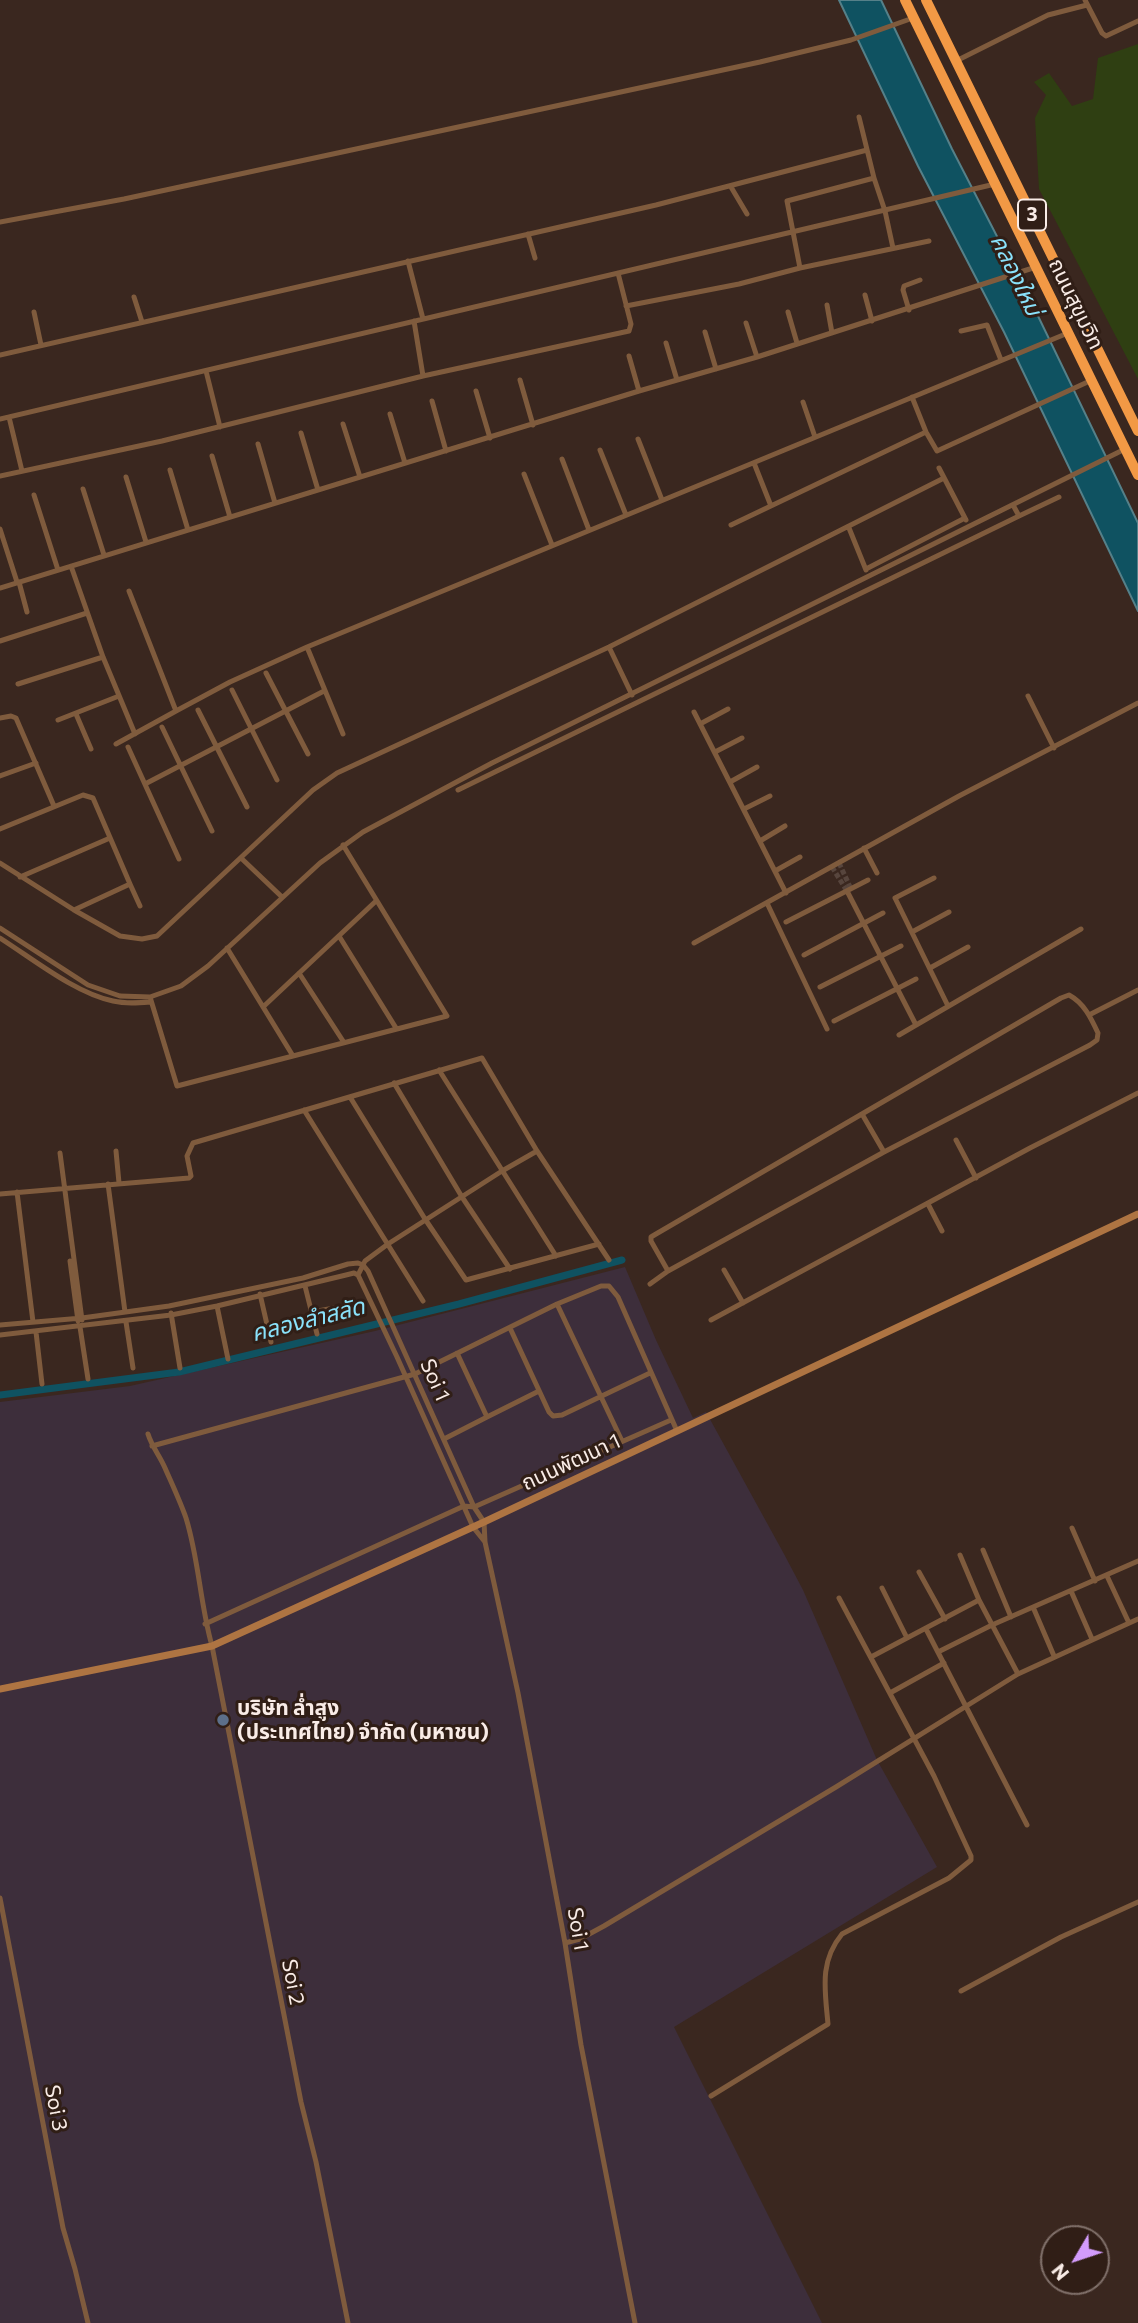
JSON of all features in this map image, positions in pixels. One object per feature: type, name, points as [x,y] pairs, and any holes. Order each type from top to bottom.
[{"type":"highway","name":"ถนนสุขุมวิท","points":[[905,0],[1138,475]]},
{"type":"highway","name":"ถนนสุขุมวิท","points":[[926,0],[1138,431]]},
{"type":"main road","name":"ถนนพัฒนา 1","points":[[0,1689],[212,1646],[484,1522],[1138,1214]]},
{"type":"street","points":[[956,61],[1048,15],[1087,2],[1106,36],[1138,21]]},
{"type":"street","points":[[0,222],[117,200],[760,62],[851,40],[913,18]]},
{"type":"street","points":[[859,117],[893,248]]},
{"type":"street","points":[[0,355],[732,187],[867,150]]},
{"type":"street","points":[[800,268],[787,201],[874,178]]},
{"type":"street","points":[[0,419],[995,184]]},
{"type":"street","points":[[732,187],[747,214]]},
{"type":"street","points":[[528,234],[535,258]]},
{"type":"street","points":[[626,306],[739,284],[800,268],[929,241]]},
{"type":"street","points":[[408,261],[423,319]]},
{"type":"street","points":[[0,588],[639,391],[757,358],[1036,267]]},
{"type":"street","points":[[0,476],[220,427],[423,376],[629,331],[631,324],[618,273]]},
{"type":"street","points":[[909,310],[904,286],[920,280]]},
{"type":"street","points":[[865,295],[872,321]]},
{"type":"street","points":[[134,297],[142,322]]},
{"type":"street","points":[[827,305],[832,332]]},
{"type":"street","points":[[34,312],[41,345]]},
{"type":"street","points":[[788,312],[797,343]]},
{"type":"street","points":[[414,321],[423,376]]},
{"type":"street","points":[[746,323],[757,358]]},
{"type":"street","points":[[961,331],[987,325],[1001,360]]},
{"type":"street","points":[[705,332],[716,369]]},
{"type":"street","points":[[116,744],[230,682],[307,647],[1068,333]]},
{"type":"street","points":[[666,343],[677,380]]},
{"type":"street","points":[[629,356],[639,391]]},
{"type":"street","points":[[206,371],[220,427]]},
{"type":"street","points":[[520,380],[533,425]]},
{"type":"street","points":[[912,397],[937,451],[1092,380]]},
{"type":"street","points":[[476,391],[490,438]]},
{"type":"street","points":[[432,401],[446,451]]},
{"type":"street","points":[[803,402],[815,437]]},
{"type":"street","points":[[390,414],[405,463]]},
{"type":"street","points":[[9,417],[22,471]]},
{"type":"street","points":[[343,424],[360,477]]},
{"type":"street","points":[[732,526],[926,432]]},
{"type":"street","points":[[301,433],[318,490]]},
{"type":"street","points":[[638,439],[662,500]]},
{"type":"street","points":[[258,444],[275,503]]},
{"type":"street","points":[[0,938],[97,996],[126,1003],[150,999],[181,986],[227,948],[280,895],[342,845],[630,692],[704,659],[1125,449]]},
{"type":"street","points":[[600,450],[626,515]]},
{"type":"street","points":[[212,456],[230,517]]},
{"type":"street","points":[[562,459],[589,530]]},
{"type":"street","points":[[754,463],[771,506]]},
{"type":"street","points":[[939,468],[969,526]]},
{"type":"street","points":[[170,470],[188,530]]},
{"type":"street","points":[[524,474],[552,545]]},
{"type":"street","points":[[126,477],[146,542]]},
{"type":"street","points":[[0,862],[20,877],[120,936],[142,939],[157,936],[313,790],[337,772],[609,647],[944,478]]},
{"type":"street","points":[[83,489],[104,555]]},
{"type":"street","points":[[34,495],[58,570]]},
{"type":"street","points":[[458,790],[1059,497]]},
{"type":"street","points":[[1013,505],[1019,516]]},
{"type":"street","points":[[866,569],[965,518]]},
{"type":"street","points":[[849,528],[869,577]]},
{"type":"street","points":[[0,529],[27,612]]},
{"type":"street","points":[[71,566],[103,657],[135,734]]},
{"type":"street","points":[[883,570],[888,580]]},
{"type":"street","points":[[129,591],[176,711]]},
{"type":"street","points":[[816,603],[820,612]]},
{"type":"street","points":[[0,641],[87,613]]},
{"type":"street","points":[[307,647],[343,734]]},
{"type":"street","points":[[609,647],[630,692]]},
{"type":"street","points":[[18,684],[103,657]]},
{"type":"street","points":[[704,659],[709,668]]},
{"type":"street","points":[[266,673],[308,754]]},
{"type":"street","points":[[232,690],[277,780]]},
{"type":"street","points":[[145,784],[324,691]]},
{"type":"street","points":[[58,720],[120,696]]},
{"type":"street","points":[[1028,696],[1054,748]]},
{"type":"street","points":[[694,943],[959,796],[1138,703]]},
{"type":"street","points":[[701,724],[728,709]]},
{"type":"street","points":[[198,710],[247,807]]},
{"type":"street","points":[[694,712],[786,893]]},
{"type":"street","points":[[76,714],[91,749]]},
{"type":"street","points":[[585,717],[591,724]]},
{"type":"street","points":[[0,718],[16,718],[54,806]]},
{"type":"street","points":[[162,727],[212,831]]},
{"type":"street","points":[[715,752],[742,738]]},
{"type":"street","points":[[128,747],[179,859]]},
{"type":"street","points":[[0,776],[36,763]]},
{"type":"street","points":[[730,782],[757,768]]},
{"type":"street","points":[[470,775],[474,782]]},
{"type":"street","points":[[0,829],[82,794],[90,796],[99,808],[141,906]]},
{"type":"street","points":[[744,809],[770,796]]},
{"type":"street","points":[[760,841],[785,826]]},
{"type":"street","points":[[20,877],[110,838]]},
{"type":"street","points":[[150,999],[177,1087],[447,1015],[342,845]]},
{"type":"street","points":[[864,848],[877,873]]},
{"type":"street","points":[[775,871],[800,857]]},
{"type":"street","points":[[241,858],[280,895]]},
{"type":"street","points":[[934,878],[895,898],[948,1006]]},
{"type":"street","points":[[786,922],[867,880]]},
{"type":"street","points":[[74,910],[131,884]]},
{"type":"street","points":[[849,890],[916,1025]]},
{"type":"street","points":[[263,1007],[376,901]]},
{"type":"street","points":[[767,903],[827,1029]]},
{"type":"street","points":[[912,932],[949,912]]},
{"type":"street","points":[[804,955],[883,913]]},
{"type":"street","points":[[0,928],[88,985],[120,996],[150,999]]},
{"type":"street","points":[[899,1035],[1081,929]]},
{"type":"street","points":[[10,944],[14,936]]},
{"type":"street","points":[[339,936],[396,1028]]},
{"type":"street","points":[[820,988],[901,946]]},
{"type":"street","points":[[930,968],[968,947]]},
{"type":"street","points":[[227,948],[293,1056]]},
{"type":"street","points":[[299,973],[343,1041]]},
{"type":"street","points":[[834,1021],[916,979]]},
{"type":"street","points":[[1089,1015],[1138,990]]},
{"type":"street","points":[[650,1284],[668,1271],[884,1152],[1090,1045],[1097,1040],[1098,1033],[1089,1015],[1078,999],[1069,995],[1061,998],[651,1237],[668,1271]]},
{"type":"street","points":[[0,1194],[189,1178],[191,1176],[187,1156],[193,1143],[482,1058],[537,1151],[609,1260]]},
{"type":"street","points":[[439,1070],[556,1256]]},
{"type":"street","points":[[394,1083],[462,1197],[510,1269]]},
{"type":"street","points":[[711,1320],[1138,1093]]},
{"type":"street","points":[[350,1097],[425,1220],[466,1280],[599,1244]]},
{"type":"street","points":[[304,1110],[423,1301]]},
{"type":"street","points":[[862,1114],[884,1152]]},
{"type":"street","points":[[956,1140],[976,1178]]},
{"type":"street","points":[[116,1151],[119,1183]]},
{"type":"street","points":[[0,1335],[171,1315],[354,1273],[358,1275],[365,1268],[369,1257],[537,1151]]},
{"type":"street","points":[[60,1153],[88,1379]]},
{"type":"street","points":[[108,1184],[125,1312]]},
{"type":"street","points":[[19,1192],[35,1322]]},
{"type":"street","points":[[928,1204],[942,1231]]},
{"type":"street","points":[[0,1325],[169,1307],[258,1288],[348,1264],[358,1263],[365,1268]]},
{"type":"street","name":"Soi 1","points":[[365,1268],[474,1507],[484,1522],[485,1542],[518,1693],[565,1943],[579,2036],[635,2323]]},
{"type":"street","points":[[724,1270],[743,1303]]},
{"type":"street","name":"Soi 1","points":[[358,1275],[473,1527],[485,1542]]},
{"type":"street","points":[[305,1286],[317,1334]]},
{"type":"street","points":[[152,1446],[415,1374],[557,1304],[601,1286],[609,1286],[618,1297],[677,1431]]},
{"type":"street","points":[[258,1288],[271,1342]]},
{"type":"street","points":[[557,1304],[622,1441]]},
{"type":"street","points":[[217,1306],[228,1359]]},
{"type":"street","points":[[169,1307],[180,1368]]},
{"type":"street","points":[[312,1312],[340,1307]]},
{"type":"street","points":[[126,1322],[133,1368]]},
{"type":"street","points":[[510,1328],[549,1412],[554,1416],[562,1415],[650,1373]]},
{"type":"street","points":[[36,1332],[42,1384]]},
{"type":"street","points":[[457,1353],[487,1417]]},
{"type":"street","points":[[444,1439],[539,1391]]},
{"type":"street","points":[[205,1623],[464,1506],[474,1507],[671,1420]]},
{"type":"street","name":"Soi 2","points":[[148,1434],[185,1515],[298,2090],[316,2162],[348,2323]]},
{"type":"street","points":[[1072,1528],[1095,1581]]},
{"type":"street","points":[[983,1550],[1011,1617]]},
{"type":"street","points":[[960,1555],[979,1601],[1018,1674]]},
{"type":"street","points":[[938,1652],[992,1625],[1138,1561]]},
{"type":"street","points":[[919,1572],[945,1619]]},
{"type":"street","points":[[1107,1576],[1129,1623]]},
{"type":"street","points":[[882,1588],[907,1639]]},
{"type":"street","points":[[1071,1591],[1092,1639]]},
{"type":"street","points":[[711,2096],[828,2024],[825,1991],[827,1960],[832,1947],[842,1934],[949,1878],[971,1860],[946,1799],[839,1598]]},
{"type":"street","points":[[871,1657],[979,1601]]},
{"type":"street","points":[[1034,1607],[1054,1656]]},
{"type":"street","points":[[565,1943],[580,1939],[604,1926],[1018,1674],[1138,1619]]},
{"type":"street","points":[[926,1629],[1027,1825]]},
{"type":"street","points":[[890,1693],[944,1663]]},
{"type":"street","name":"Soi 3","points":[[0,1898],[63,2228],[88,2323]]},
{"type":"street","points":[[961,1992],[1060,1937],[1138,1902]]},
{"type":"shaded area","points":[[625,1267],[693,1418],[706,1412],[784,1554],[803,1590],[877,1760],[937,1867],[674,2027],[822,2323],[0,2323],[0,1402],[130,1386],[375,1331]]},
{"type":"green space","points":[[1138,44],[1138,379],[1039,189],[1035,118],[1046,95],[1034,82],[1049,73],[1072,106],[1093,99],[1098,58]]},
{"type":"water","name":"คลองใหม่","points":[[839,0],[881,0],[952,149],[1038,316],[1138,523],[1138,611],[1004,332],[918,166]]},
{"type":"waterway","name":"คลองลำสลัด","points":[[0,1395],[179,1372],[459,1304],[622,1260]]},
{"type":"tunnel","points":[[839,863],[851,889]]},
{"type":"tunnel","points":[[832,867],[847,891]]},
{"type":"place","name":"บริษัท ล่ำสูง (ประเทศไทย) จำกัด (มหาชน)","points":[[223,1720]]}]
